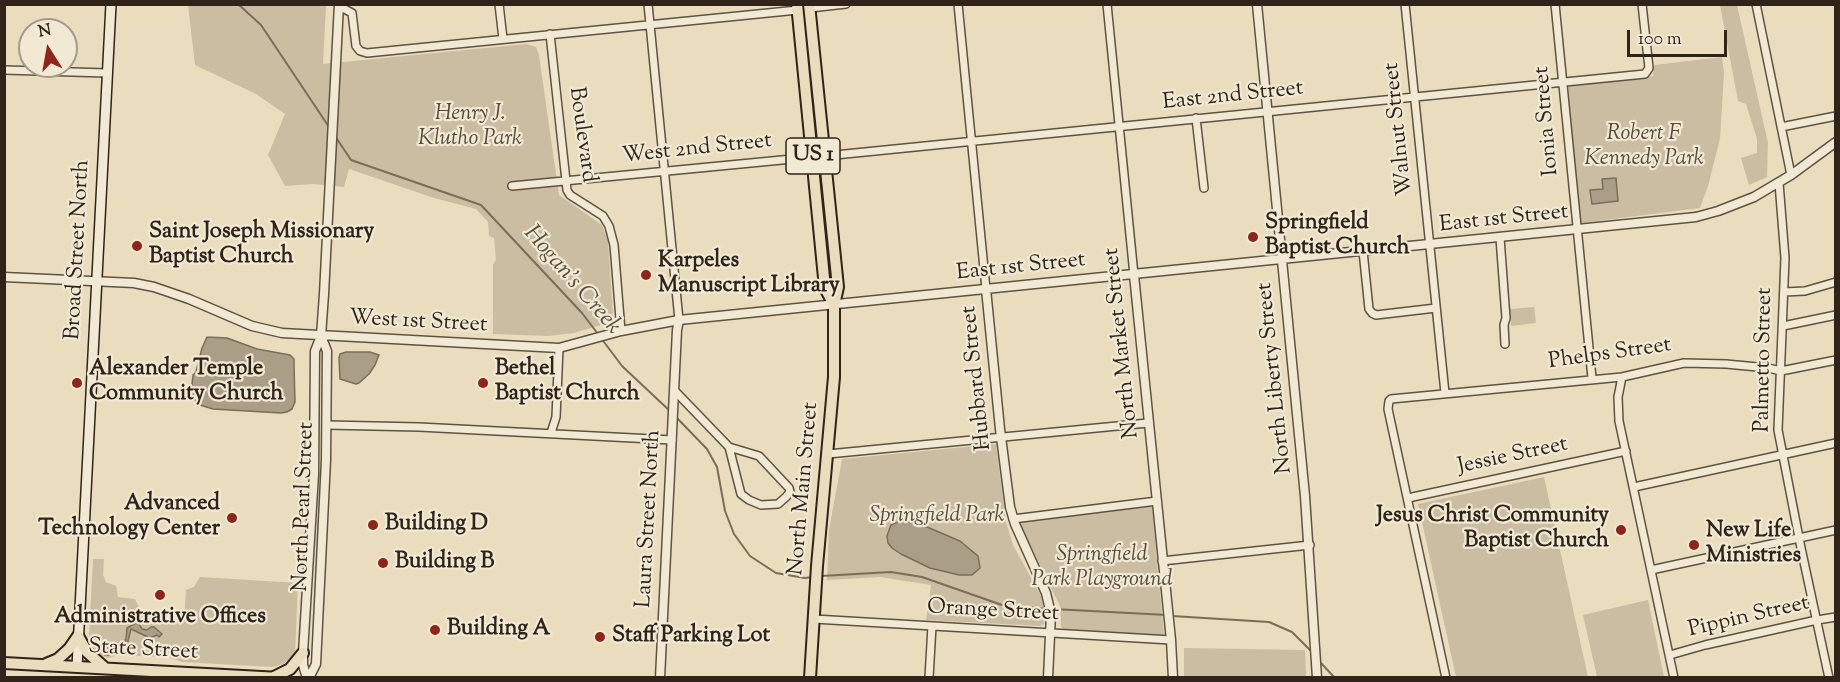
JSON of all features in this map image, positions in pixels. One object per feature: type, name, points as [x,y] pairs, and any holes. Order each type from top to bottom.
[{"type":"main road","name":"Broad Street North","points":[[77,672],[111,4]]},
{"type":"main road","name":"North Main Street","points":[[809,6],[837,287],[834,305],[834,377],[817,566],[810,678]]},
{"type":"main road","name":"North Main Street","points":[[798,7],[825,288],[834,305]]},
{"type":"main road","points":[[44,665],[58,659],[78,636],[87,651],[105,668]]},
{"type":"main road","points":[[272,677],[290,669],[303,653]]},
{"type":"main road","name":"State Street","points":[[4,663],[44,665],[77,672],[105,668],[192,675],[280,678]]},
{"type":"street","points":[[500,4],[503,39]]},
{"type":"street","name":"Laura Street North","points":[[648,4],[680,320],[677,330],[660,678]]},
{"type":"street","points":[[809,6],[846,4]]},
{"type":"street","name":"Hubbard Street","points":[[958,4],[1002,438],[1013,519],[1049,603],[1051,633],[1048,678]]},
{"type":"street","name":"North Market Street","points":[[1107,4],[1173,678]]},
{"type":"street","name":"North Liberty Street","points":[[1257,4],[1310,545],[1317,676]]},
{"type":"street","name":"Walnut Street","points":[[1406,4],[1445,393]]},
{"type":"street","name":"Ionia Street","points":[[1555,4],[1592,378]]},
{"type":"street","name":"East 2nd Street","points":[[825,156],[1646,74],[1649,68],[1642,4]]},
{"type":"street","points":[[1756,4],[1791,175]]},
{"type":"street","points":[[339,5],[352,13],[356,46],[360,51],[367,53],[798,7]]},
{"type":"street","name":"North Pearl Street","points":[[308,678],[303,665],[303,653],[314,474],[315,351],[321,336],[339,5]]},
{"type":"street","name":"Boulevard","points":[[550,34],[565,182],[570,195],[603,216],[609,226],[614,245],[621,331]]},
{"type":"street","points":[[4,70],[107,74]]},
{"type":"street","points":[[1781,127],[1836,116]]},
{"type":"street","points":[[1196,118],[1204,188]]},
{"type":"street","name":"East 1st Street","points":[[834,305],[1696,217],[1738,204],[1779,183],[1836,142]]},
{"type":"street","name":"West 2nd Street","points":[[512,186],[813,157]]},
{"type":"street","name":"Palmetto Street","points":[[1779,183],[1784,247],[1784,292],[1778,430],[1829,678]]},
{"type":"street","points":[[1500,238],[1506,318],[1505,344]]},
{"type":"street","points":[[1363,252],[1372,313],[1376,315],[1436,308]]},
{"type":"street","name":"West 1st Street","points":[[4,277],[134,283],[154,287],[189,299],[252,327],[282,333],[559,348],[621,331],[680,320],[834,305]]},
{"type":"street","points":[[1784,292],[1805,291],[1836,282]]},
{"type":"street","points":[[1783,326],[1836,315]]},
{"type":"street","name":"North Pearl Street","points":[[308,678],[316,664],[327,425],[327,351],[321,336]]},
{"type":"street","points":[[551,433],[556,417],[559,348]]},
{"type":"street","name":"Phelps Street","points":[[1408,498],[1388,409],[1389,401],[1396,397],[1622,376],[1683,363],[1726,364],[1781,371],[1836,360]]},
{"type":"street","points":[[1622,376],[1618,397],[1619,421],[1674,678]]},
{"type":"street","points":[[674,390],[729,447],[759,456],[789,488],[790,492],[786,497],[778,504],[761,505],[741,494],[729,447]]},
{"type":"street","points":[[828,454],[1148,423]]},
{"type":"street","points":[[327,425],[672,440]]},
{"type":"street","points":[[1634,487],[1836,443]]},
{"type":"street","name":"Jessie Street","points":[[1408,498],[1626,451]]},
{"type":"street","points":[[1408,498],[1446,678]]},
{"type":"street","points":[[1013,519],[1157,501]]},
{"type":"street","points":[[1651,570],[1836,530]]},
{"type":"street","points":[[1162,561],[1310,545]]},
{"type":"street","name":"Pippin Street","points":[[1670,655],[1705,645],[1836,617]]},
{"type":"street","name":"Orange Street","points":[[814,619],[1170,639]]},
{"type":"street","points":[[929,678],[932,626]]},
{"type":"green space","name":"Henry J. Klutho Park","points":[[188,5],[326,5],[323,64],[526,44],[536,47],[559,195],[602,225],[608,240],[613,316],[611,322],[574,333],[548,336],[493,334],[493,265],[496,260],[494,238],[489,236],[488,222],[476,209],[434,198],[349,169],[344,187],[313,184],[285,186],[268,155],[285,114],[256,94],[195,65]]},
{"type":"green space","points":[[1720,5],[1737,5],[1768,143],[1767,177],[1749,185],[1741,158],[1757,153],[1757,139],[1746,104],[1738,101]]},
{"type":"green space","name":"Robert F Kennedy Park","points":[[1722,57],[1724,73],[1720,139],[1700,208],[1581,223],[1568,86],[1644,78],[1653,76],[1654,65]]},
{"type":"green space","points":[[1534,307],[1536,323],[1511,326],[1510,309]]},
{"type":"green space","name":"Springfield Park","points":[[996,444],[1006,522],[1013,545],[1041,596],[1045,613],[1044,624],[1040,626],[926,620],[931,585],[880,577],[827,580],[829,530],[842,459]]},
{"type":"green space","points":[[1544,477],[1588,677],[1456,677],[1418,504]]},
{"type":"green space","name":"Springfield Park Playground","points":[[1152,506],[1164,635],[1063,629],[1060,606],[1022,529],[1021,522]]},
{"type":"green space","points":[[93,559],[104,559],[103,575],[106,582],[116,586],[118,597],[135,599],[141,612],[153,620],[184,621],[186,590],[194,587],[200,577],[298,583],[295,655],[283,664],[273,667],[182,662],[167,657],[119,655],[108,658],[102,656],[89,643]]},
{"type":"green space","points":[[1648,600],[1664,677],[1597,677],[1583,615]]},
{"type":"green space","points":[[1184,648],[1305,650],[1306,677],[1184,677]]},
{"type":"shaded area","points":[[1616,178],[1618,201],[1592,204],[1590,190],[1603,189],[1602,179]]},
{"type":"shaded area","points":[[207,337],[227,338],[257,349],[290,355],[294,359],[295,402],[292,409],[281,413],[213,409],[200,405],[194,399],[192,384]]},
{"type":"shaded area","points":[[370,352],[379,355],[369,374],[359,383],[340,379],[339,358],[340,354]]},
{"type":"shaded area","points":[[902,520],[927,527],[960,541],[978,556],[980,568],[972,575],[959,575],[930,568],[901,554],[888,543],[887,536],[891,525]]},
{"type":"shaded area","points":[[136,623],[142,629],[147,630],[154,627],[162,634],[159,637],[157,635],[150,638],[131,629],[127,645],[115,646],[109,655],[105,655],[106,647],[117,643],[123,644],[127,628]]},
{"type":"waterway","name":"Hogan's Creek","points":[[238,4],[261,25],[329,127]]},
{"type":"waterway","name":"Hogan's Creek","points":[[335,136],[351,160],[481,205],[582,313],[598,334]]},
{"type":"waterway","name":"Hogan's Creek","points":[[601,338],[622,366],[671,412]]},
{"type":"waterway","name":"Hogan's Creek","points":[[675,416],[707,449],[717,467],[725,511],[734,534],[750,556],[776,573],[812,577]]},
{"type":"waterway","name":"Hogan's Creek","points":[[821,576],[891,572],[922,577],[1002,605],[1047,609]]},
{"type":"waterway","name":"Hogan's Creek","points":[[1053,609],[1167,615]]},
{"type":"waterway","name":"Hogan's Creek","points":[[1172,616],[1269,622],[1292,632],[1312,652]]},
{"type":"waterway","name":"Hogan's Creek","points":[[1319,661],[1335,678]]},
{"type":"place","name":"Springfield Baptist Church","points":[[1253,237]]},
{"type":"place","name":"Saint Joseph Missionary Baptist Church","points":[[137,246]]},
{"type":"place","name":"Karpeles Manuscript Library","points":[[646,275]]},
{"type":"place","name":"Alexander Temple Community Church","points":[[77,383]]},
{"type":"place","name":"Bethel Baptist Church","points":[[483,383]]},
{"type":"place","name":"Advanced Technology Center","points":[[232,518]]},
{"type":"place","name":"Building D","points":[[373,525]]},
{"type":"place","name":"Jesus Christ Community Baptist Church","points":[[1621,530]]},
{"type":"place","name":"New Life Ministries","points":[[1694,545]]},
{"type":"place","name":"Building B","points":[[383,563]]},
{"type":"place","name":"Administrative Offices","points":[[160,595]]},
{"type":"place","name":"Building A","points":[[435,630]]},
{"type":"place","name":"Staff Parking Lot","points":[[600,637]]}]
